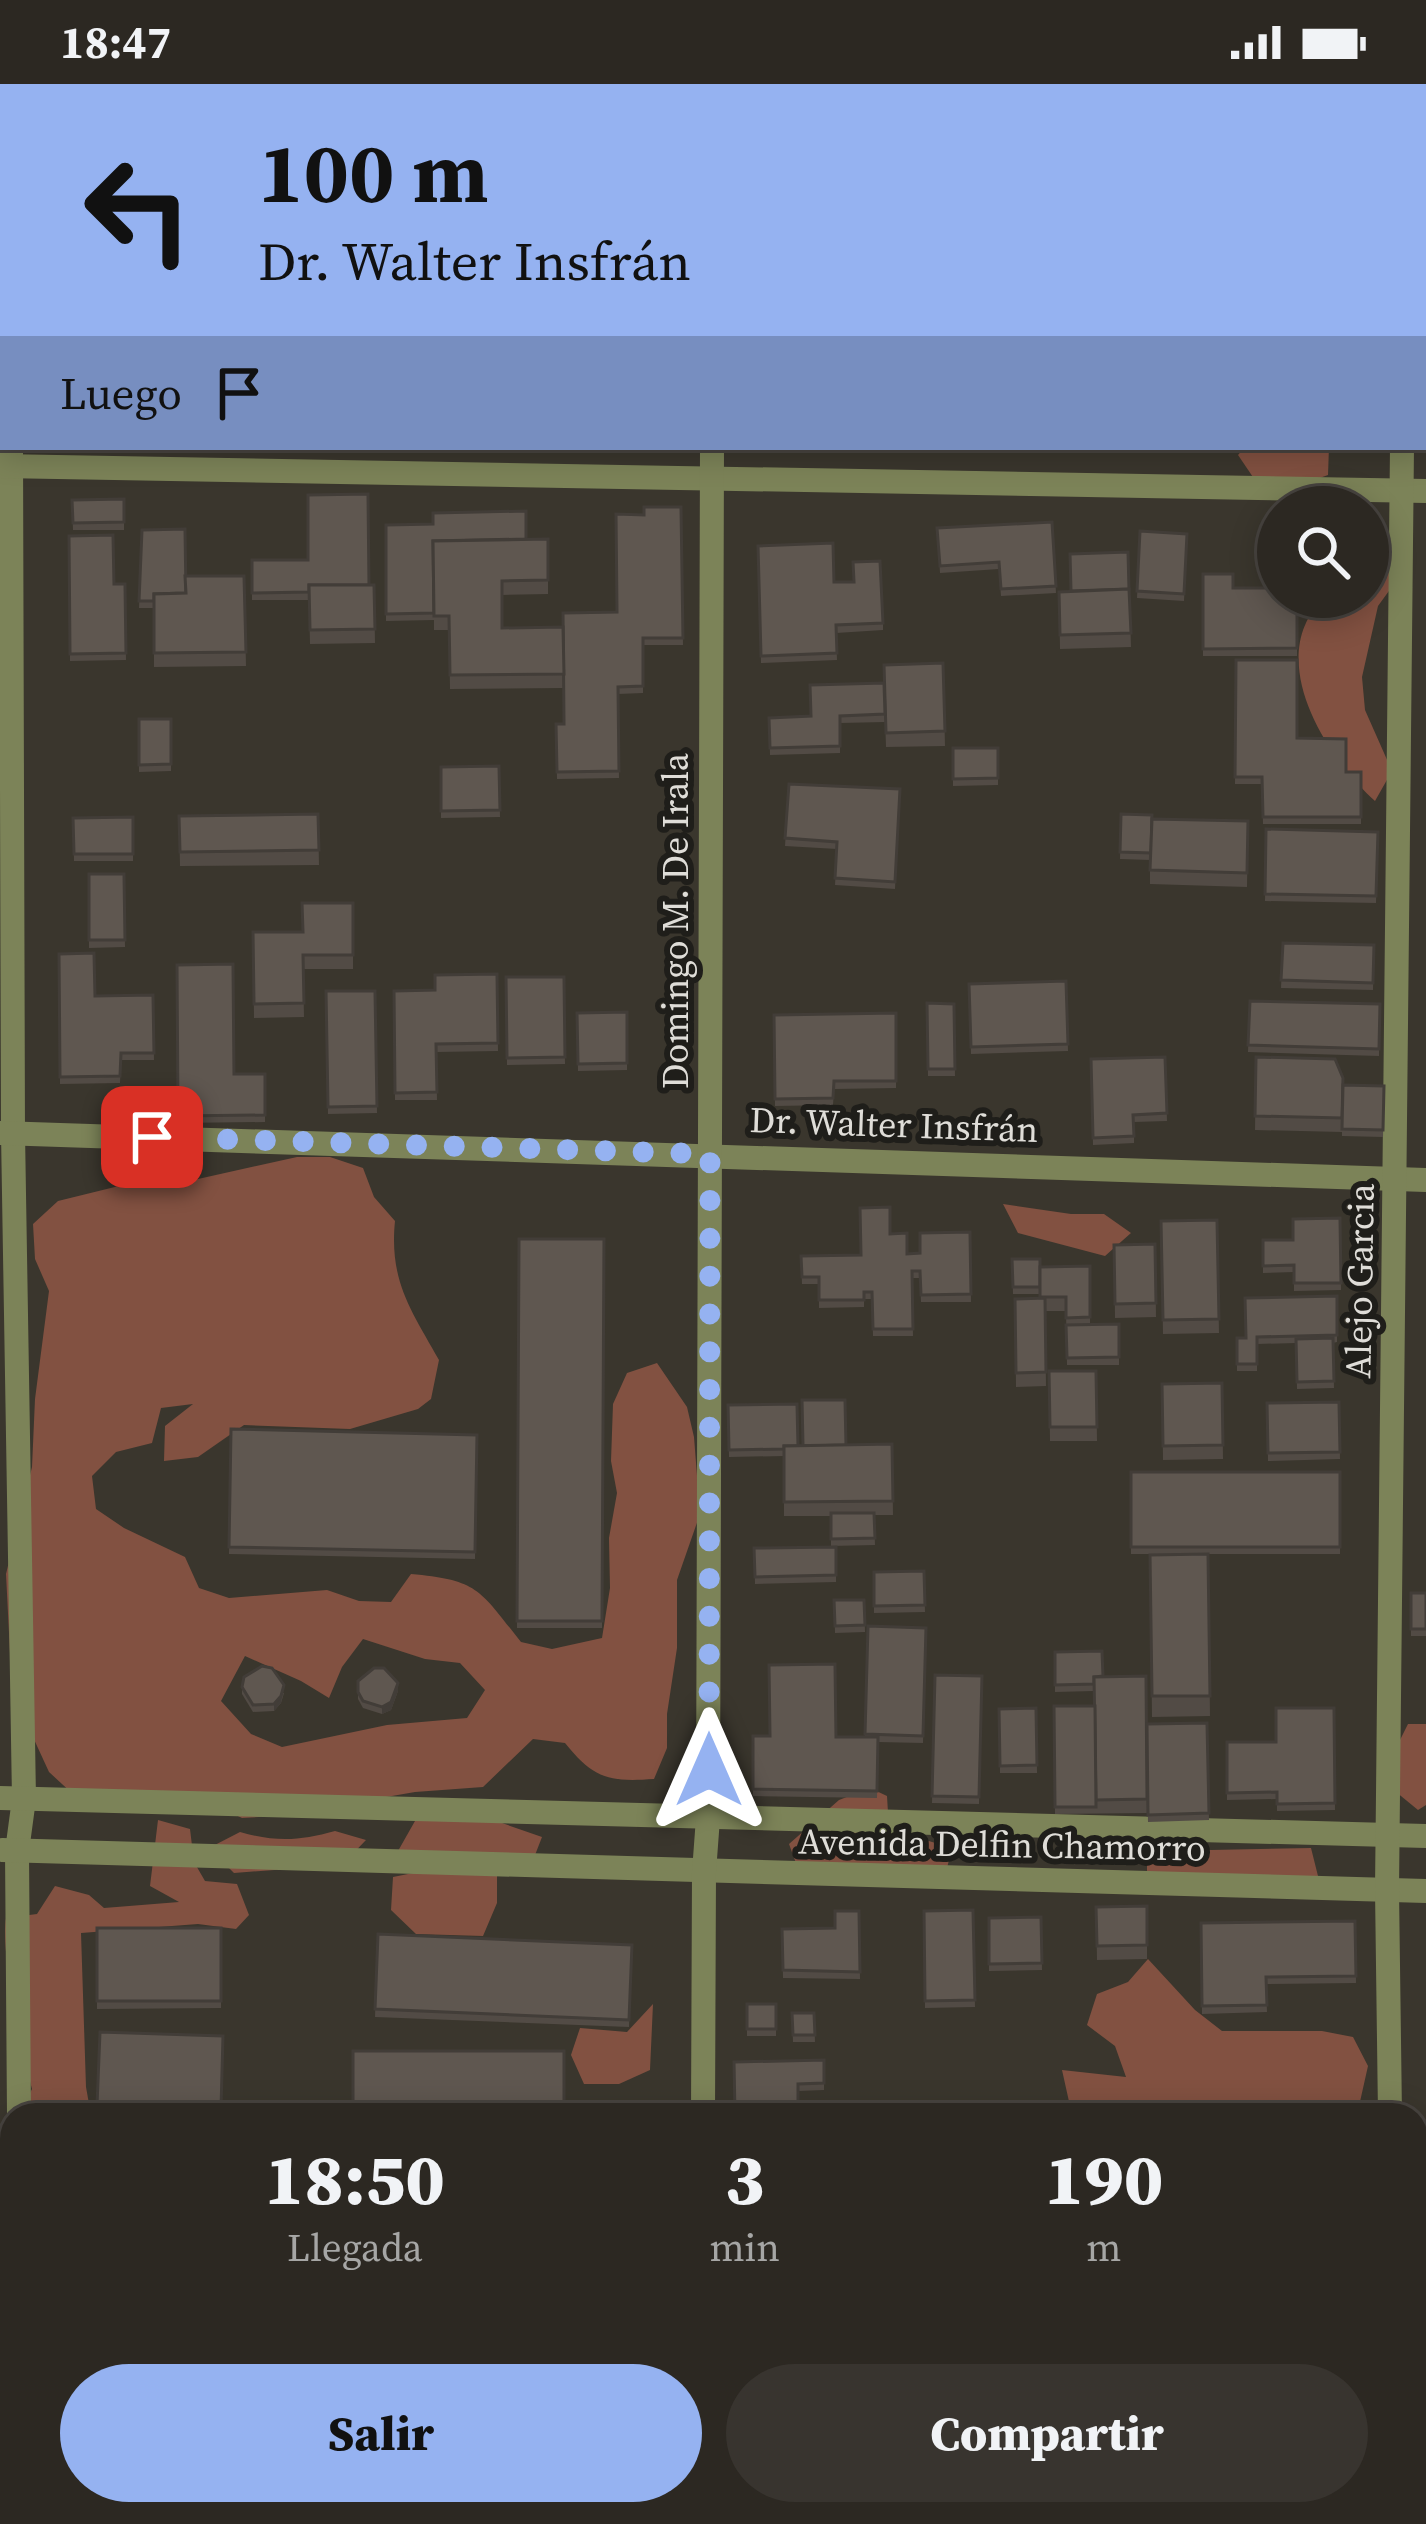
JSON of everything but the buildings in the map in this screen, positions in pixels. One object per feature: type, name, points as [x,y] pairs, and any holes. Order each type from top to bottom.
[{"type":"street","name":"Domingo M. De Irala","points":[[704,2103],[712,450]]},
{"type":"street","name":"Alejo Garcia","points":[[1390,2103],[1387,1890],[1396,1179],[1414,490],[1403,450]]},
{"type":"street","points":[[19,2103],[8,1850],[12,1799],[7,460],[1414,490]]},
{"type":"street","name":"Dr. Walter Insfrán","points":[[6,1133],[1426,1180]]},
{"type":"street","name":"Avenida Delfin Chamorro","points":[[12,1799],[1426,1836]]},
{"type":"street","name":"Avenida Delfin Chamorro","points":[[8,1850],[1426,1891]]},
{"type":"shaded area","points":[[1242,450],[1329,450],[1328,475],[1298,486],[1257,483],[1238,455]]},
{"type":"shaded area","points":[[1389,550],[1402,573],[1389,591]]},
{"type":"shaded area","points":[[1375,618],[1362,677],[1365,710],[1392,771],[1375,801],[1337,758],[1308,704],[1299,647],[1307,621]]},
{"type":"shaded area","points":[[297,1157],[330,1157],[363,1168],[374,1197],[395,1221],[399,1278],[439,1360],[431,1399],[418,1409],[350,1429],[244,1425],[198,1457],[164,1461],[165,1426],[193,1404],[161,1408],[152,1443],[116,1452],[92,1476],[96,1509],[185,1557],[199,1588],[229,1598],[327,1590],[359,1601],[391,1602],[411,1574],[452,1580],[476,1591],[521,1642],[552,1649],[602,1638],[617,1493],[611,1461],[613,1404],[627,1373],[657,1363],[687,1407],[700,1514],[677,1580],[677,1648],[667,1748],[654,1779],[604,1776],[565,1743],[533,1739],[483,1787],[415,1792],[242,1818],[211,1803],[75,1796],[49,1772],[20,1709],[11,1673],[6,1574],[32,1467],[49,1291],[35,1259],[33,1224],[58,1201],[123,1185],[198,1179]],"holes":[[[363,1639],[425,1659],[460,1663],[485,1690],[467,1718],[387,1725],[282,1747],[251,1734],[221,1701],[245,1656],[329,1698],[342,1667]]]},
{"type":"shaded area","points":[[1003,1204],[1104,1214],[1131,1233],[1105,1256],[1018,1233]]},
{"type":"shaded area","points":[[1408,1724],[1426,1724],[1426,1805],[1418,1810],[1390,1787],[1393,1754]]},
{"type":"shaded area","points":[[870,1788],[887,1796],[889,1829],[952,1848],[944,1880],[801,1877],[789,1844],[839,1800]]},
{"type":"shaded area","points":[[479,1815],[542,1837],[530,1868],[497,1866],[497,1903],[483,1936],[416,1934],[391,1910],[393,1877],[423,1871],[398,1851],[415,1821]]},
{"type":"shaded area","points":[[158,1820],[190,1829],[194,1862],[205,1881],[237,1884],[249,1915],[236,1929],[198,1924],[81,1933],[89,2103],[25,2103],[32,2089],[9,1976],[6,1918],[37,1914],[55,1886],[89,1895],[104,1908],[179,1902],[150,1886]]},
{"type":"shaded area","points":[[335,1831],[366,1840],[342,1865],[234,1873],[209,1848],[240,1832],[288,1839]]},
{"type":"shaded area","points":[[1147,1843],[1211,1850],[1311,1848],[1318,1876],[1284,1881],[1147,1875]]},
{"type":"shaded area","points":[[1148,1959],[1195,2010],[1222,2031],[1322,2031],[1353,2037],[1368,2066],[1360,2103],[1069,2103],[1062,2070],[1126,2077],[1115,2046],[1087,2025],[1097,1994],[1128,1982]]},
{"type":"shaded area","points":[[653,2004],[650,2070],[619,2084],[584,2084],[571,2055],[580,2028],[627,2032]]},
{"type":"route","points":[[152,1137],[710,1154],[709,1770]]}]
